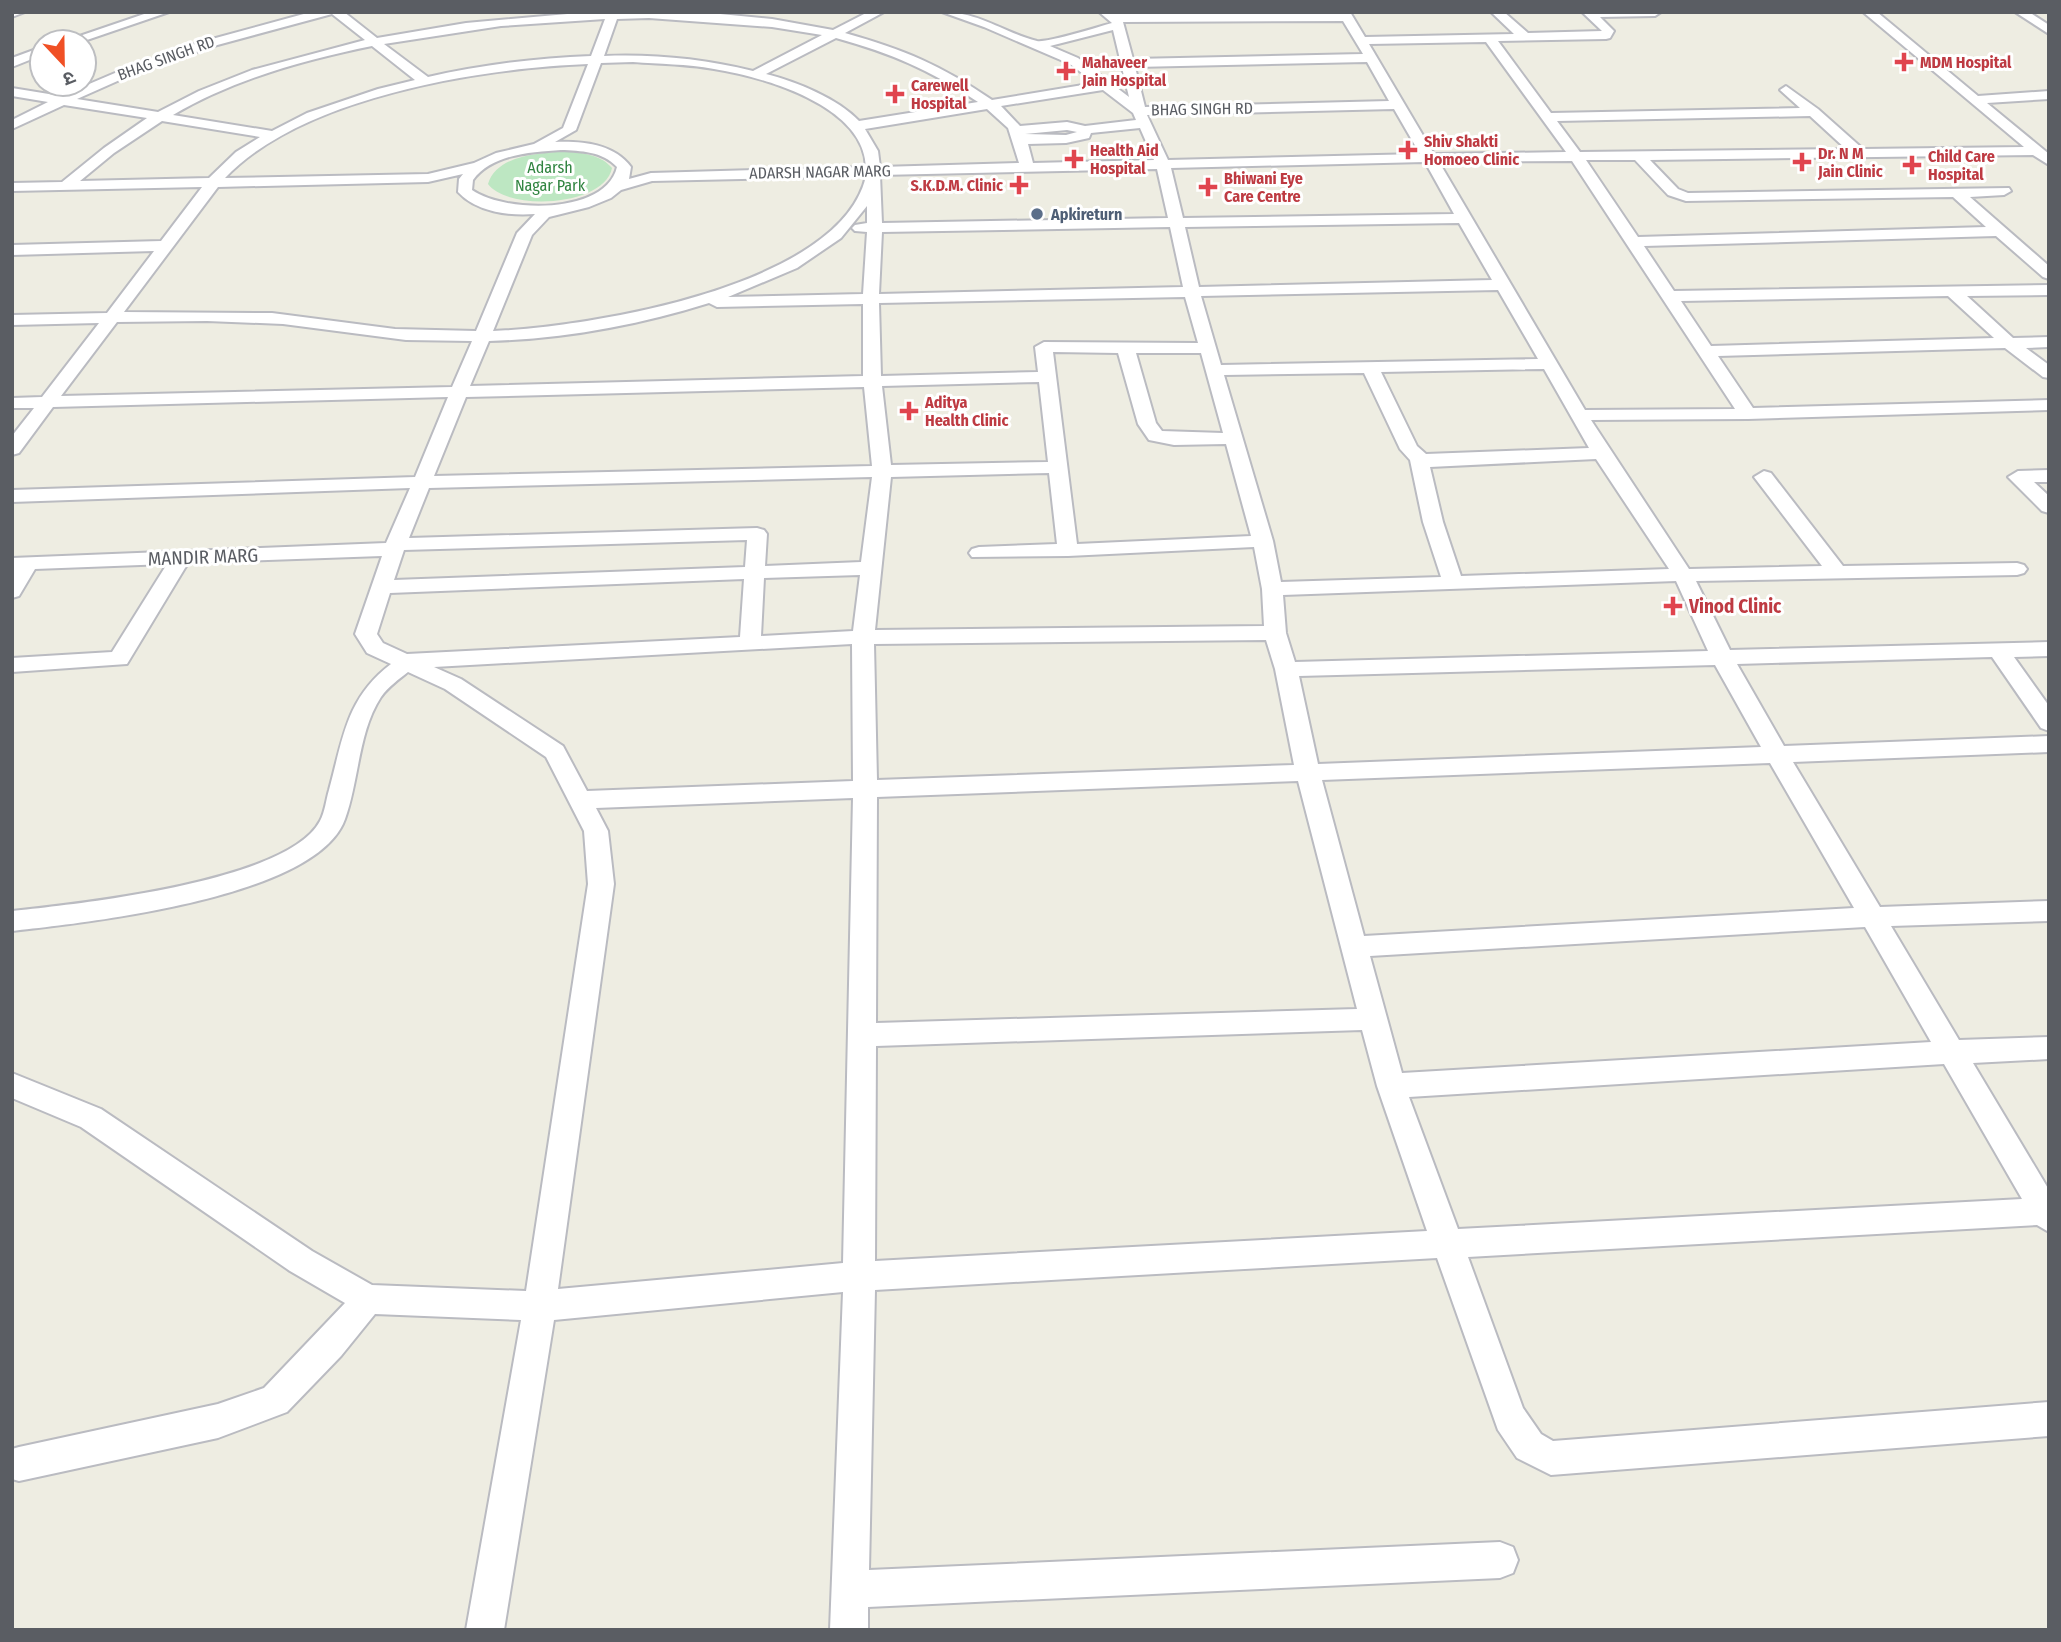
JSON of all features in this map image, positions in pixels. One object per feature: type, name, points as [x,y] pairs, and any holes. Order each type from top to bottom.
[{"type":"street","points":[[12,14],[19,12]]},
{"type":"street","points":[[98,33],[163,12]]},
{"type":"street","name":"BHAG SINGH RD","points":[[12,125],[99,83],[200,46],[243,32],[327,12]]},
{"type":"street","points":[[337,12],[423,80]]},
{"type":"street","points":[[754,75],[878,12]]},
{"type":"street","name":"BHAG SINGH RD","points":[[948,12],[988,24],[1074,61],[1107,85],[1142,117],[1398,105]]},
{"type":"street","points":[[1497,12],[1525,37]]},
{"type":"street","points":[[1588,13],[1655,12]]},
{"type":"street","points":[[1869,12],[2049,161]]},
{"type":"street","points":[[2021,12],[2049,30]]},
{"type":"street","points":[[1361,41],[1606,35],[1608,32],[1588,13]]},
{"type":"street","points":[[428,178],[478,166],[500,156],[553,140],[569,130],[613,14]]},
{"type":"street","points":[[65,186],[98,157],[158,116],[201,93],[255,73],[375,43],[464,27],[613,14],[749,21],[872,43],[905,54],[965,84],[1011,123],[1027,167]]},
{"type":"street","points":[[12,1085],[91,1118],[301,1261],[368,1298],[419,1303],[540,1306],[859,1276],[2047,1214],[1776,753],[1723,659],[1683,575],[1601,453],[1346,15],[1114,17],[1041,45]]},
{"type":"street","points":[[1114,17],[1142,117],[1163,164],[1192,293],[1263,541],[1272,589],[1275,633],[1286,668],[1307,770],[1391,1086],[1510,1418],[1529,1446],[1551,1458],[2049,1419]]},
{"type":"street","points":[[1490,39],[1576,156],[1748,414]]},
{"type":"street","points":[[1127,63],[1371,58]]},
{"type":"street","points":[[12,449],[230,163],[272,135],[337,105],[423,80],[523,64],[596,59],[685,63],[754,75],[803,91],[828,103],[856,126],[872,149],[874,171],[872,380],[881,473],[863,637],[859,1276],[849,1630]]},
{"type":"street","points":[[856,126],[1107,85]]},
{"type":"street","points":[[1786,90],[1859,153]]},
{"type":"street","points":[[12,92],[272,135]]},
{"type":"street","points":[[1973,100],[2049,95]]},
{"type":"street","points":[[1547,117],[1813,112]]},
{"type":"street","points":[[1017,136],[1067,126],[1085,130],[1142,117]]},
{"type":"street","points":[[569,130],[575,141],[640,170],[672,176]]},
{"type":"street","name":"ADARSH NAGAR MARG","points":[[672,176],[1429,158],[1859,153],[2029,146],[2047,140]]},
{"type":"street","points":[[527,149],[561,146],[598,150]]},
{"type":"street","points":[[1639,156],[1673,192],[1686,197],[2004,191]]},
{"type":"street","points":[[615,187],[625,174],[620,161]]},
{"type":"street","points":[[478,166],[468,175],[464,187],[468,196],[479,203],[519,216],[525,233]]},
{"type":"street","points":[[12,320],[275,318],[408,335],[482,336],[586,327],[633,319],[706,299],[784,268],[810,253],[844,226],[863,203],[872,184],[874,171]]},
{"type":"street","points":[[485,1630],[540,1306],[601,884],[596,831],[555,752],[453,684],[375,648],[366,634],[395,546],[525,233],[544,214],[591,200],[615,187],[651,177],[672,176]]},
{"type":"street","points":[[12,187],[428,178],[464,187]]},
{"type":"street","points":[[1957,193],[2049,274]]},
{"type":"street","points":[[506,210],[561,208]]},
{"type":"street","points":[[844,226],[875,229],[1464,218]]},
{"type":"street","points":[[1632,242],[2000,231]]},
{"type":"street","points":[[12,250],[166,246]]},
{"type":"street","points":[[706,299],[718,303],[1503,285]]},
{"type":"street","points":[[1668,296],[2049,290]]},
{"type":"street","points":[[1952,292],[2009,343],[2049,373]]},
{"type":"street","points":[[1705,351],[2049,342]]},
{"type":"street","points":[[1068,550],[1044,347],[1209,348]]},
{"type":"street","points":[[1126,349],[1147,424],[1156,436],[1174,439],[1234,438]]},
{"type":"street","points":[[1214,370],[1549,363]]},
{"type":"street","points":[[1370,367],[1409,449],[1419,458],[1428,461],[1601,453]]},
{"type":"street","points":[[12,403],[1048,377]]},
{"type":"street","points":[[1579,415],[1748,414],[2049,405]]},
{"type":"street","points":[[1419,458],[1433,522],[1453,583]]},
{"type":"street","points":[[12,496],[422,482],[1059,467]]},
{"type":"street","points":[[2049,476],[2018,477],[2049,507]]},
{"type":"street","points":[[1764,477],[1837,572]]},
{"type":"street","name":"MANDIR MARG","points":[[20,564],[395,546],[757,534],[756,572]]},
{"type":"street","points":[[979,553],[1263,541]]},
{"type":"street","points":[[12,665],[119,659],[181,558]]},
{"type":"street","points":[[12,592],[20,564]]},
{"type":"street","points":[[382,587],[871,568]]},
{"type":"street","points":[[1272,589],[1683,575],[2017,569]]},
{"type":"street","points":[[750,642],[756,572]]},
{"type":"street","points":[[17,925],[171,898],[265,871],[299,857],[329,829],[363,713],[374,690],[408,661],[863,637],[1275,633]]},
{"type":"street","points":[[1286,668],[2049,649]]},
{"type":"street","points":[[1998,650],[2049,723]]},
{"type":"street","points":[[580,800],[1307,770],[2049,744]]},
{"type":"street","points":[[1356,947],[1873,917],[2049,911]]},
{"type":"street","points":[[862,1035],[1374,1019]]},
{"type":"street","points":[[1391,1086],[2049,1048]]},
{"type":"street","points":[[19,1464],[218,1422],[275,1400],[329,1345],[368,1298]]},
{"type":"street","points":[[851,1589],[1500,1560]]},
{"type":"green space","name":"Adarsh Nagar Park","points":[[569,151],[593,156],[608,164],[612,168],[606,181],[593,190],[555,201],[515,199],[499,193],[488,184],[493,174],[510,161],[534,154]]},
{"type":"place","name":"MDM Hospital","points":[[1904,62]]},
{"type":"place","name":"Mahaveer Jain Hospital","points":[[1066,71]]},
{"type":"place","name":"Carewell Hospital","points":[[895,94]]},
{"type":"place","name":"Shiv Shakti Homoeo Clinic","points":[[1408,150]]},
{"type":"place","name":"Health Aid Hospital","points":[[1074,159]]},
{"type":"place","name":"Dr. N M Jain Clinic","points":[[1802,162]]},
{"type":"place","name":"Child Care Hospital","points":[[1912,165]]},
{"type":"place","name":"S.K.D.M. Clinic","points":[[1019,185]]},
{"type":"place","name":"Bhiwani Eye Care Centre","points":[[1208,187]]},
{"type":"place","name":"Apkireturn","points":[[1037,214]]},
{"type":"place","name":"Aditya Health Clinic","points":[[909,411]]},
{"type":"place","name":"Vinod Clinic","points":[[1673,606]]}]
